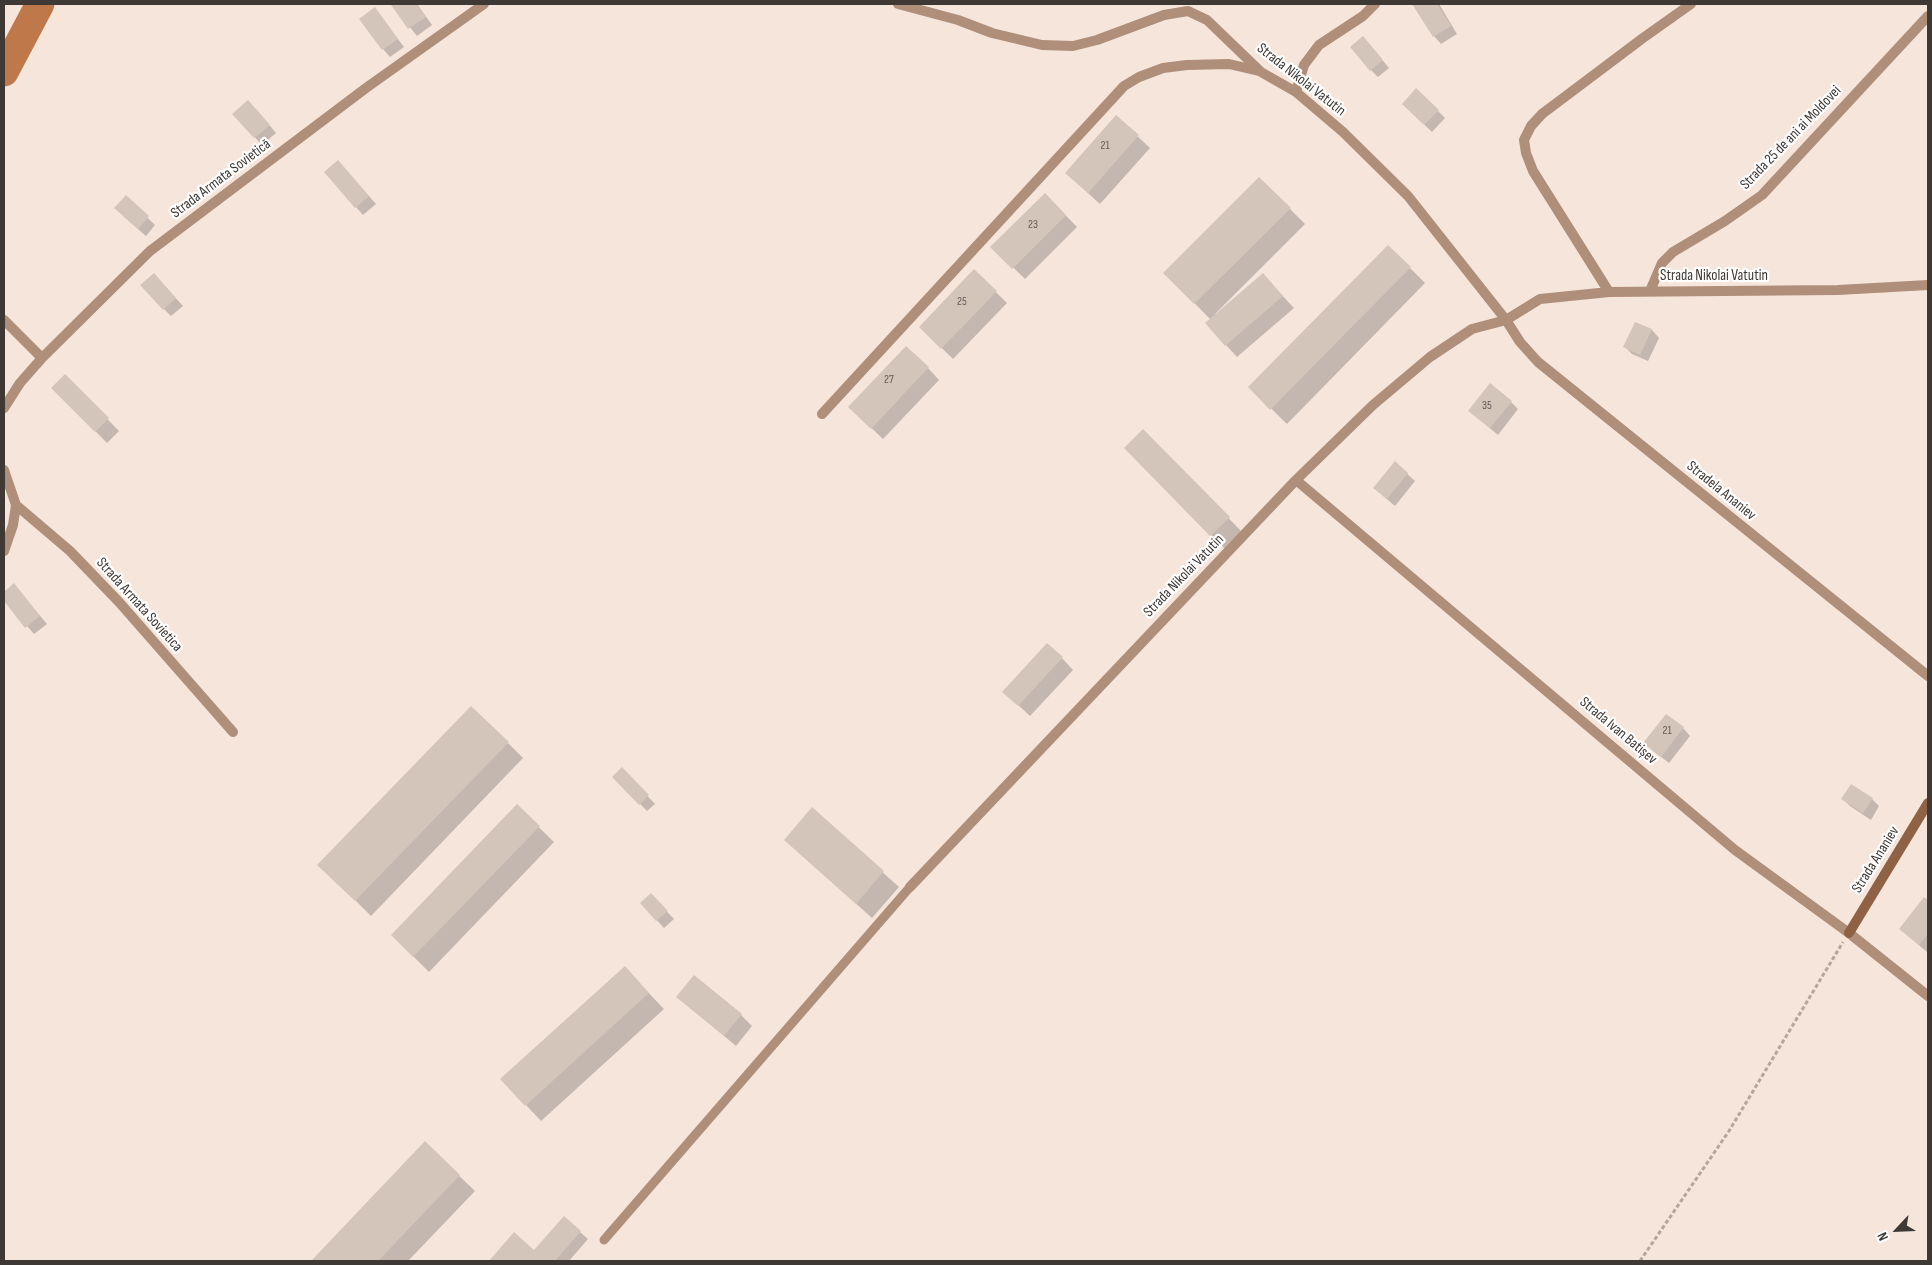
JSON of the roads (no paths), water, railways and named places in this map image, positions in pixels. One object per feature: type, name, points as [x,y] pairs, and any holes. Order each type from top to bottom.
[{"type":"street","name":"Strada Armata Sovietică","points":[[4,408],[20,383],[42,358],[150,251],[366,88],[484,4]]},
{"type":"street","name":"Strada Nikolai Vatutin","points":[[898,4],[958,20],[992,33],[1042,44],[1073,46],[1097,40],[1164,16],[1188,11],[1207,20],[1261,72],[1296,92],[1342,132],[1408,196],[1506,320]]},
{"type":"street","points":[[1296,92],[1304,65],[1319,45],[1363,16],[1375,4]]},
{"type":"street","points":[[1609,292],[1533,171],[1526,153],[1524,140],[1531,126],[1542,114],[1691,4]]},
{"type":"street","name":"Strada 25 de ani ai Moldovei","points":[[1650,292],[1662,263],[1673,252],[1725,221],[1762,195],[1928,16]]},
{"type":"street","points":[[822,414],[1124,86],[1139,77],[1163,68],[1187,65],[1229,64],[1261,72]]},
{"type":"street","name":"Strada Nikolai Vatutin","points":[[910,887],[1296,480],[1372,405],[1430,357],[1472,329],[1506,320],[1540,299],[1609,292],[1838,290],[1928,285]]},
{"type":"street","points":[[4,320],[42,358]]},
{"type":"street","name":"Stradela Ananiev","points":[[1506,320],[1520,342],[1538,362],[1928,676]]},
{"type":"street","points":[[4,470],[16,505],[13,525],[4,551]]},
{"type":"street","name":"Strada Ivan Batișev","points":[[1296,480],[1735,850],[1848,933],[1928,996]]},
{"type":"street","name":"Strada Armata Sovietica","points":[[16,505],[70,551],[119,602],[233,732]]},
{"type":"street","name":"Strada Ananiev","points":[[1848,933],[1928,803]]},
{"type":"lane","points":[[604,1240],[910,887]]},
{"type":"waterway","points":[[4,72],[40,4]]}]
